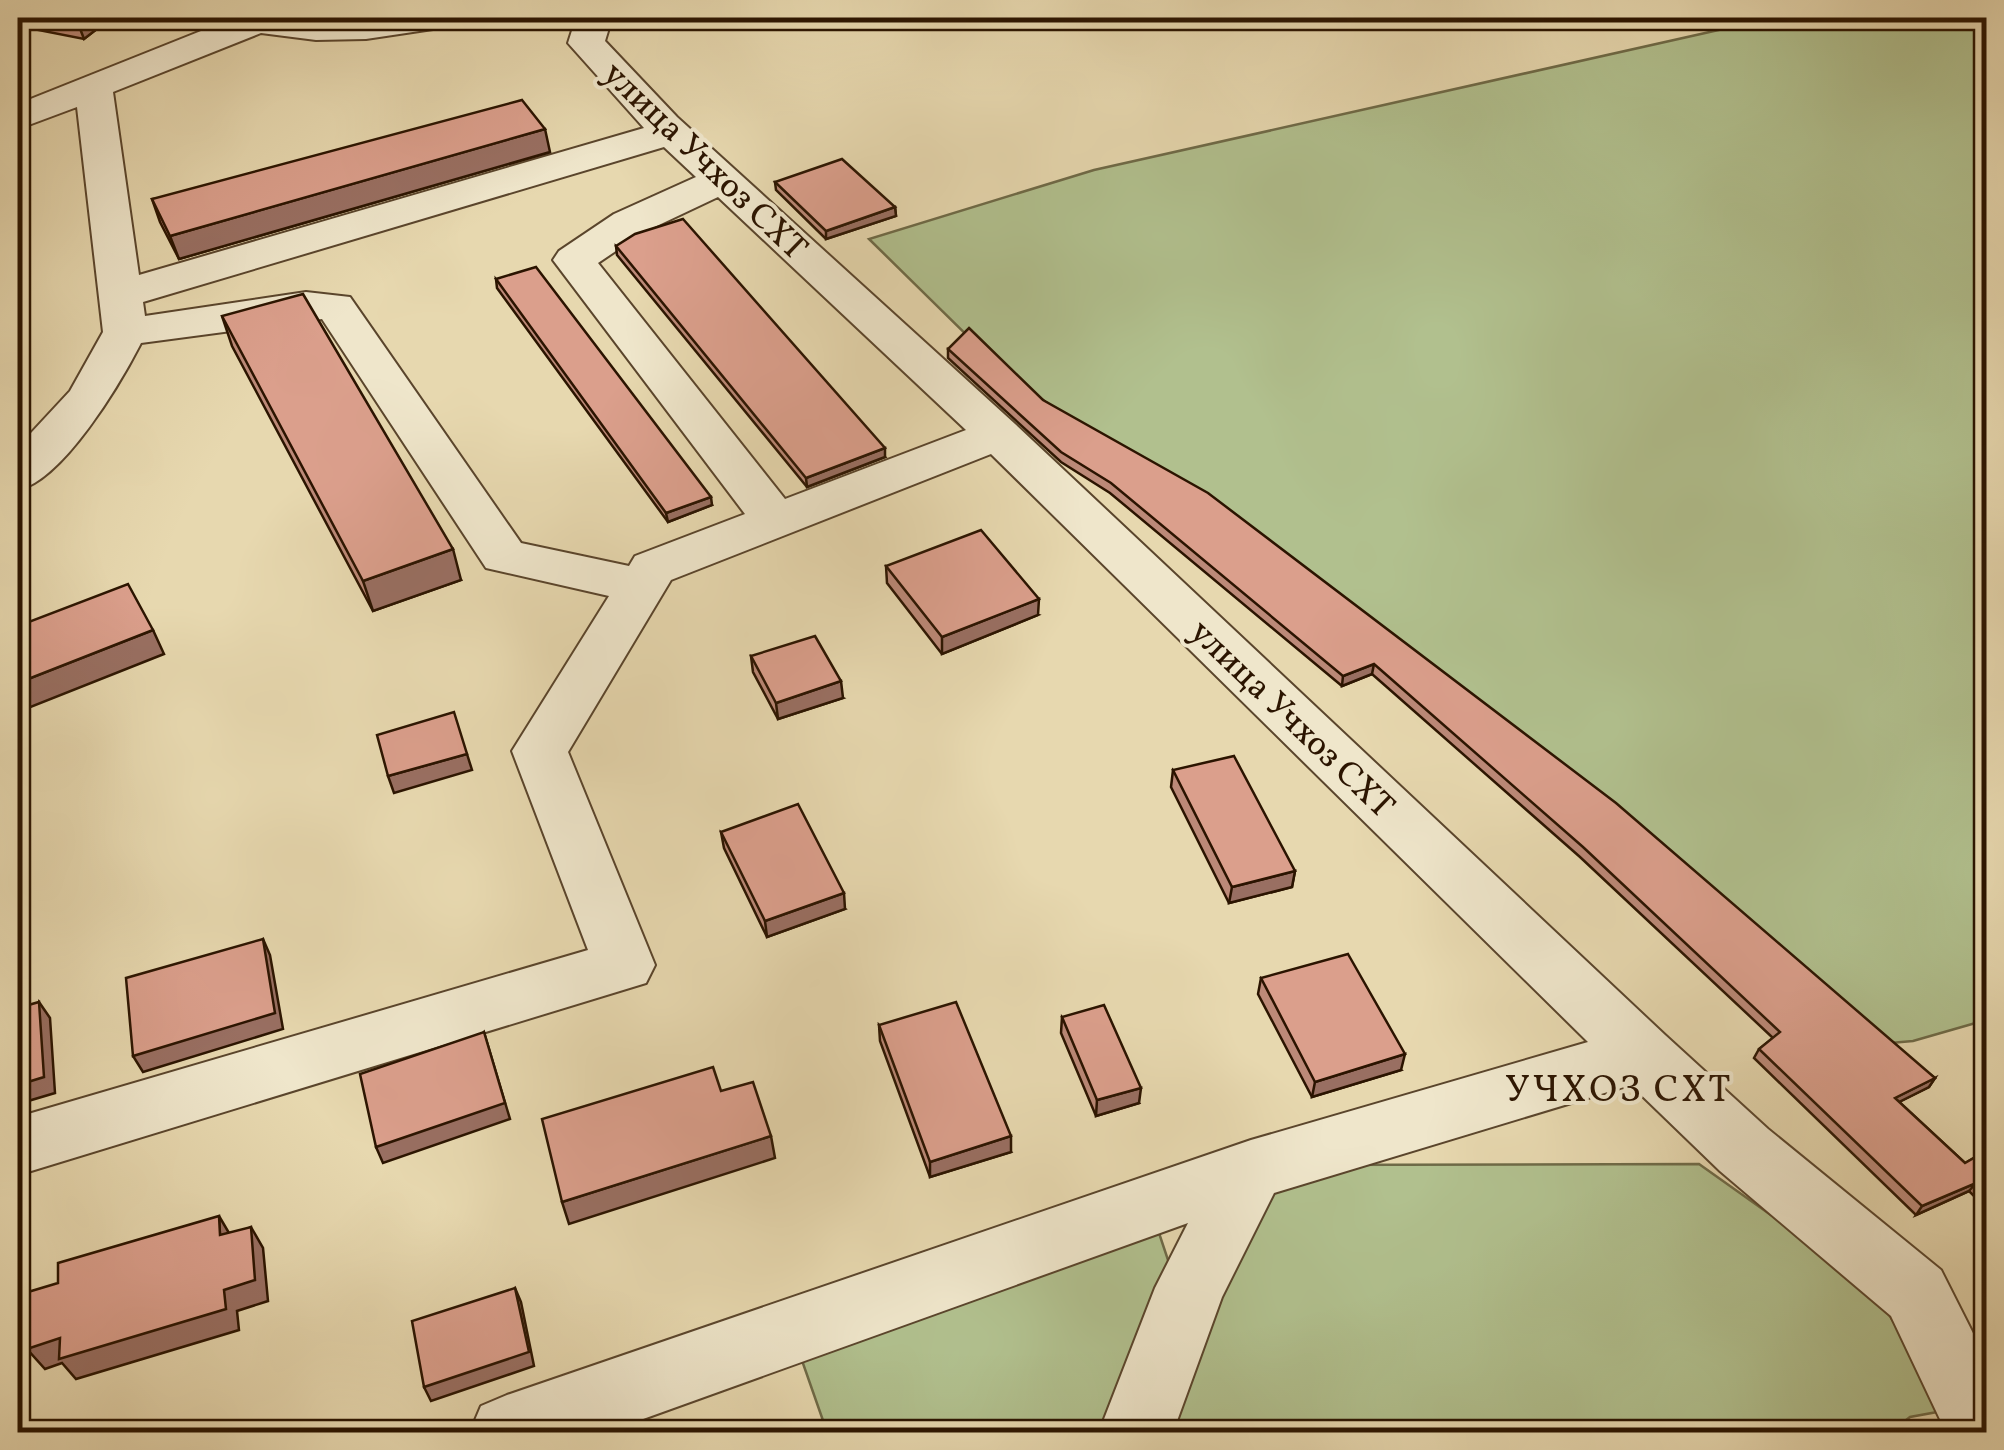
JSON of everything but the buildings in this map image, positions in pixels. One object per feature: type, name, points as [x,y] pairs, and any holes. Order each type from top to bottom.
[{"type":"street","points":[[18,117],[254,19],[339,30],[388,28],[440,18]]},
{"type":"street","name":"улица Учхоз СХТ","points":[[594,18],[586,44],[670,132],[998,434],[1744,1150],[1916,1293],[1968,1355],[1984,1432]]},
{"type":"street","points":[[18,475],[90,398],[124,313],[93,84]]},
{"type":"street","points":[[124,313],[670,132]]},
{"type":"street","points":[[723,180],[629,223],[574,260],[776,520]]},
{"type":"street","points":[[124,313],[335,306],[504,556],[642,586]]},
{"type":"street","points":[[18,414],[90,398]]},
{"type":"street","points":[[18,1146],[624,965],[540,751],[653,568],[998,434]]},
{"type":"street","points":[[507,1432],[1251,1170],[1642,1054]]},
{"type":"street","points":[[1136,1432],[1190,1288],[1251,1170]]},
{"type":"green space","points":[[1772,18],[1986,18],[1986,1020],[1913,1041],[1879,1044],[1042,409],[869,239],[1094,170]]},
{"type":"green space","points":[[1699,1164],[1872,1287],[1948,1410],[1910,1417],[1891,1432],[1159,1432],[1205,1292],[1267,1165]]},
{"type":"green space","points":[[1154,1218],[1179,1293],[1124,1432],[827,1432],[799,1352]]},
{"type":"district","name":"УЧХОЗ СХТ","points":[[1619,1088]]}]
